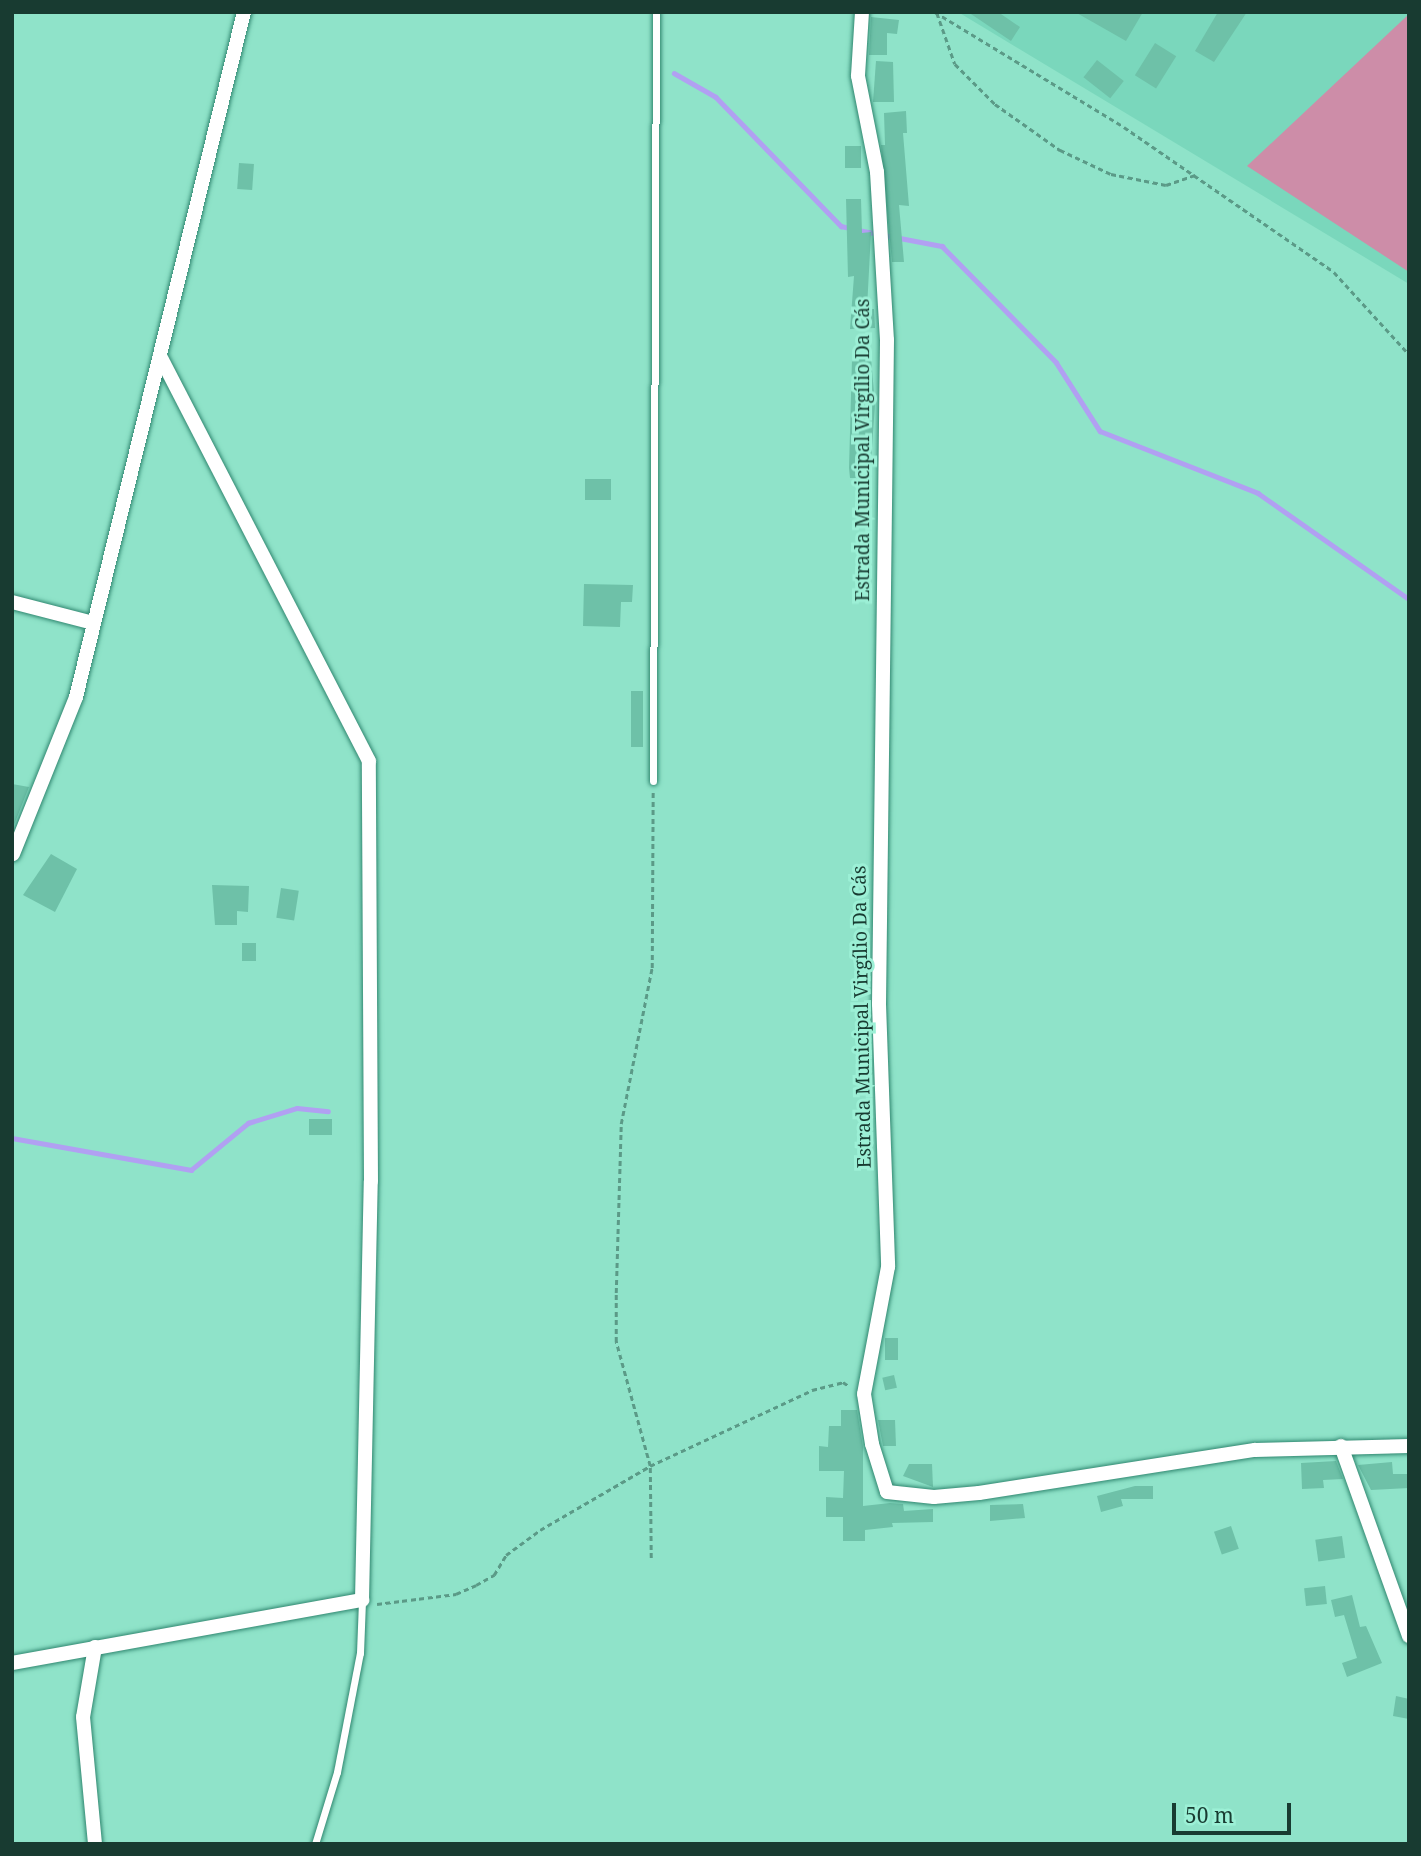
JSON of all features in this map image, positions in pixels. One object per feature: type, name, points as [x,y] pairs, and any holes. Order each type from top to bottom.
[{"type":"street","points":[[13,854],[76,697],[244,12]]},
{"type":"street","name":"Estrada Municipal Virgílio Da Cás","points":[[862,12],[859,76],[877,172],[887,340],[879,1004],[888,1267],[864,1394],[872,1444],[887,1492],[934,1497],[979,1493],[1255,1450],[1409,1446]]},
{"type":"street","points":[[12,1663],[362,1600],[371,1168],[369,761],[160,356]]},
{"type":"street","points":[[12,602],[93,623]]},
{"type":"street","points":[[1341,1446],[1409,1636]]},
{"type":"street","points":[[94,1647],[83,1717],[95,1844]]},
{"type":"lane","points":[[653,781],[656,12]]},
{"type":"lane","points":[[315,1844],[337,1772],[360,1653],[362,1600]]},
{"type":"path","points":[[936,13],[1195,175],[1334,272],[1409,354]]},
{"type":"path","points":[[936,13],[955,64],[995,104],[1060,150],[1111,174],[1166,185],[1195,175]]},
{"type":"path","points":[[651,1558],[650,1466],[617,1342],[616,1293],[621,1124],[652,968],[653,781]]},
{"type":"path","points":[[362,1600],[371,1605],[456,1594],[494,1575],[506,1555],[540,1530],[650,1466],[812,1390],[843,1382],[864,1394]]},
{"type":"shaded area","points":[[958,12],[1409,12],[1409,284]]},
{"type":"shaded area","points":[[1409,14],[1409,272],[1247,166]]},
{"type":"building","points":[[968,12],[998,12],[1020,27],[1011,41]]},
{"type":"building","points":[[1075,12],[1143,12],[1126,41]]},
{"type":"building","points":[[1218,12],[1247,12],[1214,62],[1195,51]]},
{"type":"building","points":[[871,17],[899,20],[897,34],[887,33],[887,55],[869,55]]},
{"type":"building","points":[[1155,43],[1176,56],[1156,88],[1135,75]]},
{"type":"building","points":[[1097,60],[1124,81],[1110,98],[1083,77]]},
{"type":"building","points":[[876,61],[893,62],[894,102],[873,102]]},
{"type":"building","points":[[906,111],[907,133],[903,133],[909,206],[899,205],[904,262],[892,262],[881,145],[885,145],[884,113]]},
{"type":"building","points":[[845,146],[861,146],[861,168],[845,168]]},
{"type":"building","points":[[239,163],[254,164],[252,190],[237,189]]},
{"type":"building","points":[[846,199],[861,199],[862,233],[871,232],[867,309],[874,309],[875,328],[850,329],[854,276],[848,277]]},
{"type":"building","points":[[871,358],[875,404],[870,477],[867,502],[855,502],[856,478],[850,478],[849,468],[852,359]]},
{"type":"building","points":[[585,479],[611,479],[611,500],[585,500]]},
{"type":"building","points":[[584,584],[633,585],[632,602],[621,602],[620,627],[583,626]]},
{"type":"building","points":[[631,691],[643,691],[643,747],[631,747]]},
{"type":"building","points":[[12,784],[29,787],[12,830]]},
{"type":"building","points":[[51,854],[77,869],[55,912],[23,895]]},
{"type":"building","points":[[212,885],[249,886],[248,912],[237,911],[237,925],[215,925]]},
{"type":"building","points":[[281,888],[299,891],[294,920],[276,918]]},
{"type":"building","points":[[242,943],[256,943],[256,961],[242,961]]},
{"type":"building","points":[[309,1119],[332,1119],[332,1135],[309,1135]]},
{"type":"building","points":[[885,1338],[898,1338],[898,1360],[885,1360]]},
{"type":"building","points":[[894,1375],[897,1388],[885,1390],[882,1378]]},
{"type":"building","points":[[841,1410],[857,1410],[863,1447],[863,1506],[890,1503],[903,1504],[904,1511],[933,1509],[933,1522],[892,1523],[893,1527],[865,1530],[865,1541],[843,1541],[843,1517],[826,1517],[826,1497],[843,1498],[844,1471],[819,1471],[819,1446],[828,1447],[829,1426],[841,1426]]},
{"type":"building","points":[[878,1420],[895,1420],[896,1446],[883,1446]]},
{"type":"building","points":[[1336,1461],[1343,1479],[1323,1480],[1324,1488],[1302,1489],[1301,1463]]},
{"type":"building","points":[[1392,1462],[1393,1474],[1409,1474],[1409,1488],[1371,1490],[1358,1465]]},
{"type":"building","points":[[909,1464],[932,1464],[933,1487],[903,1476]]},
{"type":"building","points":[[1135,1486],[1153,1486],[1153,1499],[1121,1499],[1123,1506],[1101,1512],[1097,1496]]},
{"type":"building","points":[[1023,1504],[1025,1518],[990,1521],[990,1505]]},
{"type":"building","points":[[1231,1526],[1239,1549],[1222,1555],[1214,1532]]},
{"type":"building","points":[[1342,1536],[1345,1558],[1318,1562],[1315,1540]]},
{"type":"building","points":[[1325,1586],[1327,1604],[1306,1606],[1304,1588]]},
{"type":"building","points":[[1352,1595],[1360,1627],[1366,1626],[1382,1663],[1347,1677],[1342,1663],[1357,1658],[1344,1615],[1335,1617],[1331,1600]]},
{"type":"building","points":[[1396,1696],[1409,1699],[1409,1719],[1393,1716]]},
{"type":"waterway","points":[[674,73],[716,97],[841,226],[850,228]]},
{"type":"waterway","points":[[858,230],[942,246],[1056,362],[1100,431],[1258,493],[1409,599]]},
{"type":"waterway","points":[[12,1138],[191,1170],[248,1123],[297,1108],[328,1111]]}]
